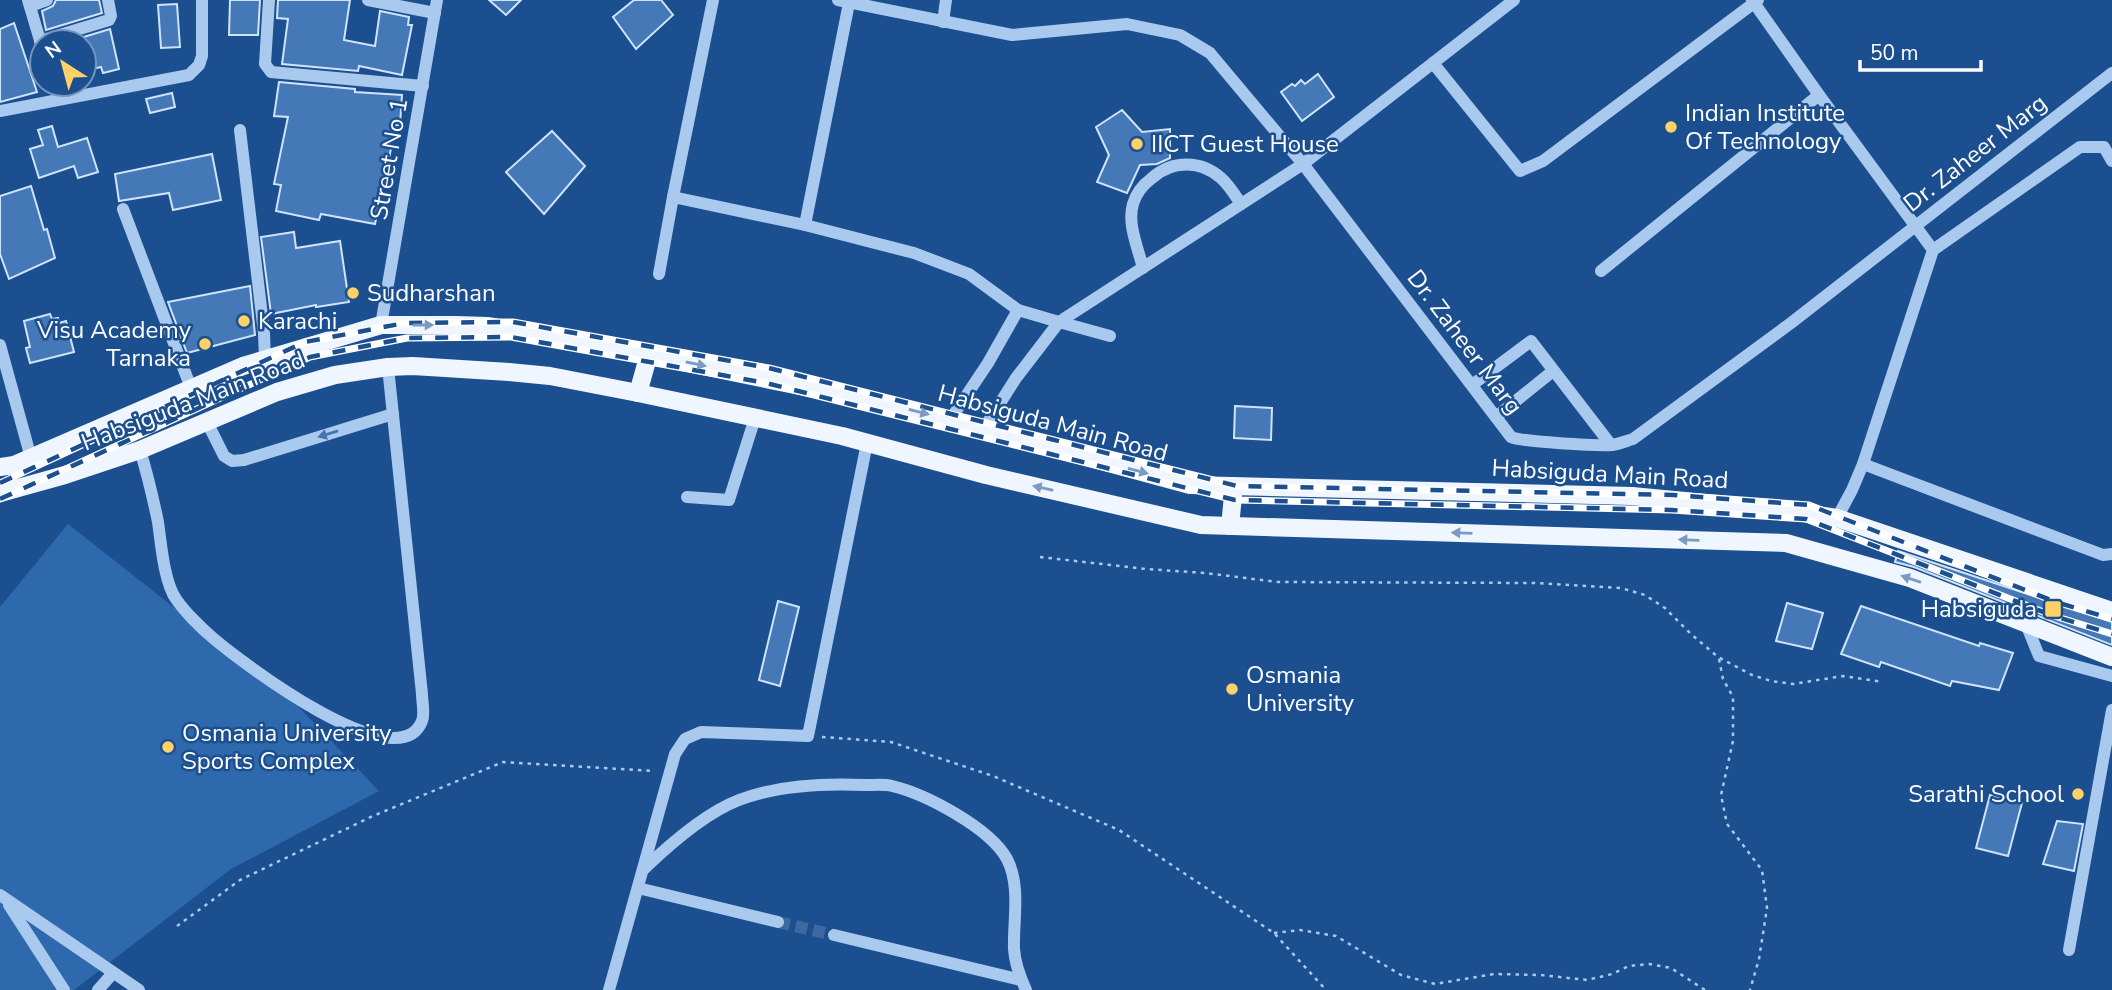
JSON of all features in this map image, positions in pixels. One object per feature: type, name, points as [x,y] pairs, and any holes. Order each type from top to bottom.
[{"type":"main road","name":"Habsiguda Main Road","points":[[5,468],[243,366],[381,325],[487,326],[649,354],[854,397],[950,419],[1190,485],[1632,496],[1790,510],[1837,518],[2112,611]]},
{"type":"main road","points":[[638,393],[649,354]]},
{"type":"main road","name":"Habsiguda Main Road","points":[[0,495],[20,486],[65,475],[140,450],[302,383],[335,375],[413,366],[550,376],[867,443],[999,478],[1201,526],[1786,543],[1910,578],[2112,657]]},
{"type":"main road","points":[[1230,526],[1234,486]]},
{"type":"street","points":[[36,28],[29,3],[47,0]]},
{"type":"street","points":[[86,28],[109,20],[111,16],[108,0]]},
{"type":"street","points":[[0,111],[189,75],[199,65],[202,56],[202,0]]},
{"type":"street","points":[[269,0],[265,64],[271,72],[423,86]]},
{"type":"street","points":[[368,0],[436,6]]},
{"type":"street","points":[[659,274],[713,0]]},
{"type":"street","points":[[943,22],[946,0]]},
{"type":"street","points":[[983,430],[1016,378],[1059,322],[1303,164],[1514,0]]},
{"type":"street","points":[[1433,63],[1520,171],[1544,161],[1755,1],[1819,95],[1933,250]]},
{"type":"street","points":[[804,225],[844,2]]},
{"type":"street","name":"Dr. Zaheer Marg","points":[[844,2],[1012,35],[1127,24],[1180,35],[1210,53],[1303,164],[1515,439],[1611,445],[1633,439],[1791,323],[2112,72]]},
{"type":"street","name":"Street No 1","points":[[381,325],[436,6]]},
{"type":"street","points":[[1601,271],[1819,95]]},
{"type":"street","points":[[240,130],[265,360]]},
{"type":"street","points":[[1837,518],[1863,464],[1933,250],[2080,147],[2104,147],[2112,160]]},
{"type":"street","points":[[1143,268],[1131,221],[1133,203],[1143,185],[1159,172],[1174,164],[1203,166],[1222,179],[1241,204]]},
{"type":"street","points":[[673,197],[804,225],[914,253],[969,274],[1018,310],[1110,336]]},
{"type":"street","points":[[123,209],[191,388]]},
{"type":"street","points":[[950,419],[988,363],[1018,310]]},
{"type":"street","points":[[1472,385],[1531,341],[1611,445]]},
{"type":"street","points":[[0,345],[31,457]]},
{"type":"street","points":[[140,450],[158,522],[163,562],[175,598],[211,637],[286,691],[348,727],[374,736],[394,739],[412,733],[422,720],[422,694],[388,367]]},
{"type":"street","points":[[1496,417],[1553,371]]},
{"type":"street","points":[[207,422],[225,456],[232,461],[244,460],[393,414]]},
{"type":"street","points":[[687,497],[729,500],[755,418]]},
{"type":"street","points":[[609,990],[675,754],[685,739],[701,732],[808,736],[867,443]]},
{"type":"street","points":[[1863,464],[2103,555],[2112,554]]},
{"type":"street","points":[[2026,624],[2039,656],[2112,676]]},
{"type":"street","points":[[2069,950],[2112,710]]},
{"type":"street","points":[[643,869],[684,834],[739,800],[792,788],[825,784],[892,786],[964,817],[990,837],[1007,860],[1014,883],[1014,950],[1024,985]]},
{"type":"street","points":[[638,888],[778,922]]},
{"type":"street","points":[[2,897],[139,990]]},
{"type":"street","points":[[2,897],[64,990]]},
{"type":"street","points":[[834,935],[1024,985]]},
{"type":"street","points":[[98,990],[113,973]]},
{"type":"path","points":[[1040,557],[1278,582],[1534,583],[1621,588],[1635,591],[1665,608],[1691,635],[1718,657],[1752,675],[1793,684],[1843,676],[1883,682]]},
{"type":"path","points":[[1718,657],[1723,679],[1733,697],[1733,741],[1721,795],[1727,824],[1762,870],[1768,908],[1759,959],[1750,990]]},
{"type":"path","points":[[808,736],[891,742],[1015,785],[1119,830],[1274,933],[1326,990]]},
{"type":"path","points":[[177,926],[240,880],[373,816],[503,762],[670,772]]},
{"type":"path","points":[[1274,933],[1300,930],[1336,936],[1401,975],[1435,984],[1494,974],[1587,980],[1612,974],[1629,966],[1649,964],[1671,968],[1705,990]]},
{"type":"shaded area","name":"Osmania University Sports Complex","points":[[68,524],[294,702],[379,791],[231,869],[74,990],[0,990],[0,607]]},
{"type":"building","points":[[56,0],[99,0],[102,13],[46,28],[42,11],[53,6]]},
{"type":"building","points":[[230,0],[260,0],[258,35],[229,35]]},
{"type":"building","points":[[278,0],[350,0],[344,40],[375,46],[380,11],[409,17],[408,25],[412,25],[402,75],[359,66],[358,71],[282,64],[288,19],[277,18]]},
{"type":"building","points":[[489,0],[521,0],[506,15]]},
{"type":"building","points":[[634,0],[661,0],[673,15],[636,49],[613,17]]},
{"type":"building","points":[[177,4],[180,47],[161,48],[158,5]]},
{"type":"building","points":[[14,23],[28,65],[28,94],[0,102],[0,29]]},
{"type":"building","points":[[110,29],[119,69],[103,73],[101,67],[98,68],[98,33]]},
{"type":"building","points":[[1318,74],[1334,97],[1302,121],[1281,92],[1301,80],[1305,84]]},
{"type":"building","points":[[279,82],[402,95],[400,125],[396,125],[375,224],[321,214],[319,220],[276,211],[281,185],[274,184],[288,117],[274,116]]},
{"type":"building","points":[[172,93],[175,107],[150,113],[146,99]]},
{"type":"building","name":"IICT Guest House","points":[[1122,110],[1142,132],[1170,129],[1170,158],[1157,164],[1140,165],[1127,193],[1097,182],[1109,155],[1096,127]]},
{"type":"building","points":[[52,126],[58,147],[87,138],[98,172],[78,178],[74,166],[39,178],[30,149],[43,145],[38,130]]},
{"type":"building","points":[[552,131],[585,166],[544,214],[506,172]]},
{"type":"building","points":[[212,154],[221,200],[173,210],[169,193],[119,201],[115,174]]},
{"type":"building","points":[[31,186],[55,258],[9,279],[0,254],[0,196]]},
{"type":"building","points":[[294,232],[296,248],[340,241],[349,302],[271,314],[261,237]]},
{"type":"building","points":[[250,286],[255,335],[187,353],[168,302]]},
{"type":"building","points":[[50,314],[52,319],[58,318],[59,323],[66,321],[74,352],[30,363],[26,348],[30,347],[24,321]]},
{"type":"building","points":[[1235,406],[1272,408],[1271,440],[1234,438]]},
{"type":"building","points":[[1898,551],[2112,622],[2112,645],[1914,567],[1895,562]]},
{"type":"building","points":[[778,601],[799,607],[780,686],[759,680]]},
{"type":"building","points":[[1787,603],[1823,613],[1812,649],[1776,641]]},
{"type":"building","points":[[1861,606],[1979,646],[1980,643],[2013,653],[1999,690],[1952,681],[1950,686],[1881,662],[1879,667],[1841,654]]},
{"type":"building","points":[[1990,795],[2022,803],[2008,856],[1976,848]]},
{"type":"building","points":[[2057,821],[2083,824],[2074,871],[2043,864]]},
{"type":"tunnel","points":[[778,922],[834,935]]},
{"type":"railway","points":[[0,483],[305,342],[405,323],[513,322],[769,368],[1237,486],[1673,495],[1809,505],[2056,602],[2112,619]]},
{"type":"railway","points":[[0,499],[310,357],[407,338],[511,337],[766,383],[1235,500],[1672,510],[1806,519],[2051,615],[2112,634]]},
{"type":"place","name":"Indian Institute Of Technology","points":[[1671,127]]},
{"type":"place","name":"IICT Guest House","points":[[1137,144]]},
{"type":"place","name":"Sudharshan","points":[[353,293]]},
{"type":"place","name":"Karachi","points":[[244,321]]},
{"type":"place","name":"Visu Academy Tarnaka","points":[[205,344]]},
{"type":"place","name":"Habsiguda","points":[[2053,609]]},
{"type":"place","name":"Osmania University","points":[[1232,689]]},
{"type":"place","name":"Osmania University Sports Complex","points":[[168,747]]},
{"type":"place","name":"Sarathi School","points":[[2078,794]]}]
